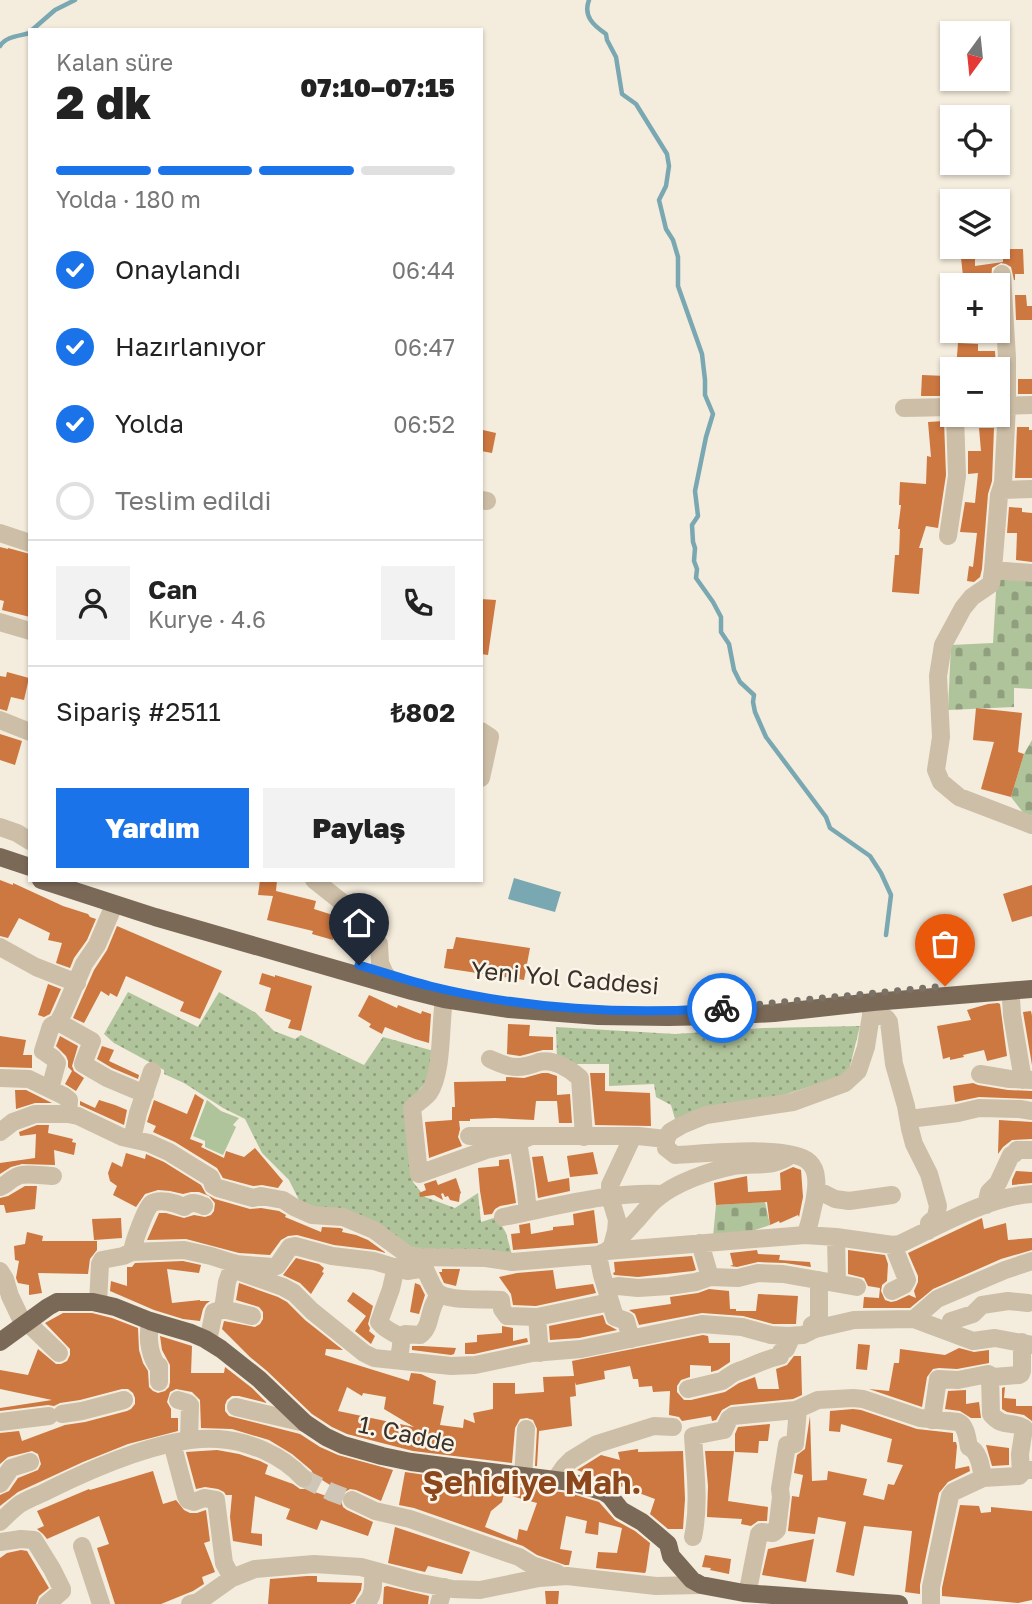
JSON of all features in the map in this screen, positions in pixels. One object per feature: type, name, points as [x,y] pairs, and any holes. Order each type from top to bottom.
[{"type":"main road","points":[[0,857],[28,866]]},
{"type":"main road","points":[[0,866],[28,876]]},
{"type":"main road","name":"Yeni Yol Caddesi","points":[[47,882],[155,917],[388,978],[521,1003],[661,1011],[1032,979]]},
{"type":"main road","name":"Yeni Yol Caddesi","points":[[73,882],[388,978],[444,999],[509,1009],[598,1016],[726,1016],[872,1007],[1032,989]]},
{"type":"main road","name":"1. Cadde","points":[[0,1342],[57,1303],[81,1301],[115,1307],[191,1333],[221,1349],[259,1379],[305,1423],[333,1441],[411,1462],[555,1480],[597,1489],[610,1496],[621,1510],[642,1522],[668,1545],[671,1556],[692,1580],[701,1585]]},
{"type":"main road","points":[[701,1585],[799,1601],[898,1604]]},
{"type":"street","points":[[1010,406],[1032,405]]},
{"type":"street","points":[[904,408],[940,407]]},
{"type":"street","points":[[948,536],[957,476],[955,427]]},
{"type":"street","points":[[1002,427],[1003,483],[999,495],[991,584],[972,597],[963,608],[943,645],[938,676],[941,737],[936,770],[941,782],[959,797],[1032,825]]},
{"type":"street","points":[[1001,491],[1032,489]]},
{"type":"street","points":[[0,533],[28,542]]},
{"type":"street","points":[[993,570],[1032,573]]},
{"type":"street","points":[[0,622],[28,630]]},
{"type":"street","points":[[0,720],[28,731]]},
{"type":"street","points":[[483,732],[490,737],[483,769]]},
{"type":"street","points":[[0,827],[28,840]]},
{"type":"street","points":[[317,882],[362,918],[379,944],[380,963],[388,978]]},
{"type":"street","points":[[50,1089],[57,1063],[44,1053],[44,1044],[51,1026],[58,1022],[111,912]]},
{"type":"street","points":[[0,947],[36,967],[77,983]]},
{"type":"street","points":[[980,1074],[1027,1080],[1012,1015],[1011,998]]},
{"type":"street","points":[[444,999],[438,1067],[434,1082],[425,1098],[412,1108],[419,1174],[523,1139]]},
{"type":"street","points":[[805,1235],[817,1190],[815,1169],[810,1162],[802,1157],[767,1151],[675,1155],[666,1147],[666,1139],[670,1132],[705,1115],[793,1102],[845,1083],[858,1072],[866,1047],[872,1007],[889,1022],[894,1064],[914,1144],[929,1174],[938,1206],[936,1217],[929,1223],[928,1231]]},
{"type":"street","points":[[58,1022],[92,1041],[83,1064],[107,1078],[145,1094]]},
{"type":"street","points":[[490,1059],[516,1067],[553,1062],[580,1078],[584,1137]]},
{"type":"street","points":[[132,1139],[152,1071]]},
{"type":"street","points":[[0,1078],[29,1079],[64,1096],[69,1100],[68,1114]]},
{"type":"street","points":[[908,1119],[979,1108],[1032,1111]]},
{"type":"street","points":[[0,1132],[20,1118],[35,1114],[78,1116],[122,1137],[149,1143],[169,1152],[211,1178],[213,1185],[218,1188],[253,1198],[261,1196],[283,1200],[312,1215],[343,1217],[374,1230],[423,1263],[440,1294],[447,1297],[502,1300],[502,1309],[507,1316],[537,1317],[608,1295],[618,1286],[670,1286],[710,1277],[737,1279],[758,1273],[783,1274],[856,1287]]},
{"type":"street","points":[[469,1136],[523,1139],[633,1136],[666,1139]]},
{"type":"street","points":[[631,1339],[626,1321],[615,1317],[602,1275],[606,1251],[616,1231],[617,1220],[610,1197],[610,1185],[633,1136]]},
{"type":"street","points":[[523,1139],[528,1212]]},
{"type":"street","points":[[986,1205],[989,1192],[998,1183],[1011,1154],[1017,1150],[1032,1150]]},
{"type":"street","points":[[606,1251],[663,1194],[715,1171],[752,1164],[772,1164],[791,1155]]},
{"type":"street","points":[[0,1187],[7,1185],[17,1176],[53,1176]]},
{"type":"street","points":[[817,1190],[835,1199],[849,1201],[892,1195]]},
{"type":"street","points":[[503,1217],[588,1200],[645,1193],[663,1194]]},
{"type":"street","points":[[233,1266],[277,1266],[290,1247],[295,1246],[332,1256],[374,1261],[407,1272],[423,1263],[486,1258],[512,1262],[606,1251],[805,1235],[894,1245],[986,1205],[1032,1194]]},
{"type":"street","points":[[132,1252],[150,1205],[168,1202],[184,1207],[192,1202],[204,1206]]},
{"type":"street","points":[[813,1330],[811,1325],[818,1322],[820,1317],[836,1237]]},
{"type":"street","points":[[700,1243],[710,1277]]},
{"type":"street","points":[[892,1291],[904,1285],[907,1280],[894,1245]]},
{"type":"street","points":[[98,1303],[102,1260],[132,1252],[184,1250],[211,1256],[294,1293],[364,1353],[374,1358],[451,1366],[475,1365],[540,1353],[581,1349],[702,1324],[742,1327],[771,1335],[792,1336],[854,1320],[914,1319],[973,1340],[995,1338],[1027,1344],[1021,1374],[976,1376],[958,1380],[938,1379],[932,1420]]},
{"type":"street","points":[[914,1319],[937,1299],[1032,1261]]},
{"type":"street","points":[[223,1309],[227,1282],[233,1266]]},
{"type":"street","points":[[396,1267],[379,1322],[383,1328],[401,1337],[398,1360]]},
{"type":"street","points":[[0,1271],[16,1311],[59,1353]]},
{"type":"street","points":[[401,1337],[425,1332],[433,1303],[440,1294]]},
{"type":"street","points":[[951,1332],[951,1321],[972,1314],[982,1305],[1008,1301],[1028,1303]]},
{"type":"street","points":[[208,1341],[214,1312],[223,1309],[253,1316]]},
{"type":"street","points":[[537,1317],[540,1353]]},
{"type":"street","points":[[150,1321],[150,1349],[159,1366],[159,1382]]},
{"type":"street","points":[[688,1390],[727,1379],[734,1373],[780,1356],[792,1336]]},
{"type":"street","points":[[930,1604],[931,1587],[950,1496],[983,1478],[1026,1472],[1020,1454],[1024,1428],[1002,1424],[991,1414],[990,1375]]},
{"type":"street","points":[[693,1537],[696,1468],[692,1436],[724,1430],[733,1416],[798,1409],[818,1401],[863,1399],[920,1418],[962,1424],[969,1447],[974,1449],[977,1455],[983,1478]]},
{"type":"street","points":[[0,1422],[82,1411],[124,1400]]},
{"type":"street","points":[[178,1400],[190,1405],[181,1442],[186,1496],[194,1502],[204,1498],[216,1500],[223,1563],[232,1578]]},
{"type":"street","points":[[236,1407],[305,1423]]},
{"type":"street","points":[[749,1585],[759,1534],[777,1530],[785,1454],[787,1445],[795,1444],[798,1409]]},
{"type":"street","points":[[555,1480],[564,1467],[588,1448],[645,1428],[673,1427]]},
{"type":"street","points":[[523,1477],[526,1429]]},
{"type":"street","points":[[1,1520],[20,1504],[85,1472],[181,1442],[217,1439],[238,1443],[272,1454],[303,1478]]},
{"type":"street","points":[[0,1484],[11,1468],[30,1462]]},
{"type":"street","points":[[352,1500],[375,1511],[410,1519],[567,1576]]},
{"type":"street","points":[[0,1542],[34,1540],[62,1589],[47,1604]]},
{"type":"street","points":[[82,1546],[101,1604]]},
{"type":"street","points":[[190,1604],[198,1602],[232,1578],[254,1569],[314,1564],[361,1567],[416,1582],[441,1596],[539,1578],[567,1576],[656,1586],[701,1585]]},
{"type":"street","points":[[365,1604],[371,1596],[373,1571]]},
{"type":"green space","points":[[997,575],[1032,578],[1032,689],[1014,688],[1014,707],[948,710],[951,645],[993,643]]},
{"type":"green space","points":[[1032,740],[1032,815],[1025,815],[1011,797],[1024,754]]},
{"type":"green space","points":[[128,992],[198,1027],[219,992],[256,1013],[274,1031],[295,1039],[301,1035],[364,1065],[383,1037],[434,1051],[431,1076],[407,1109],[413,1182],[425,1197],[455,1208],[478,1193],[481,1222],[497,1217],[506,1233],[512,1255],[421,1251],[301,1204],[289,1180],[262,1153],[245,1119],[164,1074],[164,1070],[114,1043],[104,1034]]},
{"type":"green space","points":[[860,1026],[849,1070],[842,1076],[784,1095],[709,1109],[675,1119],[671,1105],[656,1097],[654,1084],[609,1086],[609,1064],[575,1064],[557,1059],[556,1027],[675,1034],[764,1028]]},
{"type":"green space","points":[[207,1100],[221,1111],[239,1118],[233,1125],[236,1127],[223,1155],[205,1147],[205,1141],[193,1136]]},
{"type":"green space","points":[[765,1202],[770,1225],[743,1234],[713,1237],[716,1205]]},
{"type":"water","points":[[514,878],[561,892],[555,912],[508,899]]},
{"type":"building","points":[[1010,249],[1023,249],[1024,274],[1015,274],[1014,280],[1011,267],[1001,263],[992,268],[992,273],[963,273],[961,259],[975,259],[975,266],[1003,262],[1003,259],[1010,259]]},
{"type":"building","points":[[1015,295],[1026,295],[1027,306],[1032,306],[1032,320],[1016,320]]},
{"type":"building","points":[[958,343],[978,344],[978,351],[995,351],[995,357],[957,357]]},
{"type":"building","points":[[922,375],[940,376],[940,396],[921,396]]},
{"type":"building","points":[[1018,379],[1032,379],[1032,394],[1018,394]]},
{"type":"building","points":[[940,421],[940,427],[944,427],[946,475],[938,528],[926,526],[919,548],[923,548],[919,594],[892,592],[895,555],[899,555],[900,482],[926,484],[927,456],[931,457],[928,422]]},
{"type":"building","points":[[1017,427],[1029,427],[1029,430],[1032,430],[1032,478],[1015,478]]},
{"type":"building","points":[[979,428],[994,428],[992,481],[988,494],[982,569],[980,577],[974,582],[967,581],[969,566],[973,567],[977,533],[960,532],[965,502],[975,503],[978,473],[968,474],[968,451],[981,451]]},
{"type":"building","points":[[483,430],[496,433],[492,453],[483,451]]},
{"type":"building","points":[[1009,507],[1022,508],[1022,512],[1032,513],[1032,562],[1016,560],[1017,533],[1007,533]]},
{"type":"building","points":[[0,547],[28,553],[28,616],[2,610],[4,601],[0,600]]},
{"type":"building","points":[[483,599],[496,600],[488,655],[483,654]]},
{"type":"building","points":[[7,672],[28,678],[24,700],[11,697],[7,711],[0,709],[0,676],[6,677]]},
{"type":"building","points":[[976,708],[1022,713],[1018,752],[1024,754],[1011,797],[981,789],[994,742],[973,740]]},
{"type":"building","points":[[0,734],[22,741],[15,765],[0,760]]},
{"type":"building","points":[[0,880],[13,883],[96,919],[70,968],[56,963],[62,943],[48,940],[50,933],[19,918],[8,938],[0,936]]},
{"type":"building","points":[[260,882],[277,882],[276,891],[316,901],[314,909],[339,917],[333,940],[312,934],[313,931],[267,920],[273,896],[258,895]]},
{"type":"building","points":[[1032,885],[1032,916],[1012,922],[1003,894]]},
{"type":"building","points":[[117,926],[222,971],[200,1019],[180,1011],[184,1002],[126,976],[117,997],[101,991],[84,1023],[73,1018]]},
{"type":"building","points":[[456,937],[530,948],[524,980],[444,968],[447,949],[453,949]]},
{"type":"building","points":[[262,973],[312,986],[301,1031],[288,1028],[291,1020],[265,1011],[271,988],[259,984]]},
{"type":"building","points":[[48,984],[61,989],[50,1014],[44,1017],[38,1015]]},
{"type":"building","points":[[369,995],[397,1008],[398,1005],[421,1014],[422,1011],[431,1014],[429,1043],[385,1027],[382,1034],[369,1027],[371,1024],[358,1016]]},
{"type":"building","points":[[998,1003],[1007,1056],[987,1061],[984,1050],[963,1055],[964,1057],[943,1059],[937,1026],[971,1020],[967,1010]]},
{"type":"building","points":[[1031,1011],[1032,1016],[1032,1065],[1023,1012]]},
{"type":"building","points":[[508,1024],[530,1025],[529,1036],[553,1037],[553,1050],[520,1056],[507,1054]]},
{"type":"building","points":[[0,1036],[26,1040],[23,1055],[32,1055],[32,1068],[0,1067]]},
{"type":"building","points":[[60,1036],[78,1046],[72,1066],[74,1071],[84,1078],[76,1091],[65,1084],[72,1071],[68,1067],[66,1056],[56,1046]]},
{"type":"building","points":[[102,1046],[114,1050],[109,1061],[139,1075],[138,1079],[97,1059]]},
{"type":"building","points":[[542,1073],[557,1076],[557,1095],[570,1094],[572,1123],[559,1123],[557,1101],[536,1101],[534,1120],[495,1118],[459,1121],[458,1137],[462,1146],[429,1158],[425,1122],[452,1120],[452,1107],[455,1107],[454,1082],[506,1081],[506,1077],[524,1078]]},
{"type":"building","points":[[590,1073],[605,1073],[605,1091],[650,1093],[651,1126],[595,1125]]},
{"type":"building","points":[[973,1083],[1008,1090],[1032,1091],[1032,1099],[979,1097],[955,1102],[953,1086]]},
{"type":"building","points":[[15,1090],[26,1090],[52,1103],[35,1103],[16,1109]]},
{"type":"building","points":[[195,1094],[204,1100],[190,1139],[224,1158],[226,1151],[244,1157],[255,1148],[283,1181],[278,1188],[253,1186],[223,1178],[217,1168],[153,1132],[156,1126],[147,1122],[154,1100],[187,1114]]},
{"type":"building","points":[[99,1100],[127,1110],[124,1125],[80,1105],[80,1101],[95,1108]]},
{"type":"building","points":[[999,1120],[1032,1122],[1032,1139],[1012,1140],[998,1154]]},
{"type":"building","points":[[37,1125],[49,1125],[48,1133],[73,1139],[72,1142],[76,1143],[74,1155],[54,1150],[55,1165],[22,1164],[0,1174],[0,1163],[35,1158],[36,1134],[20,1136],[19,1132]]},
{"type":"building","points":[[593,1152],[598,1174],[570,1177],[567,1156]]},
{"type":"building","points":[[126,1153],[145,1159],[146,1154],[164,1162],[201,1185],[206,1194],[215,1199],[250,1209],[279,1211],[286,1215],[285,1217],[321,1232],[322,1227],[340,1228],[343,1229],[342,1232],[368,1240],[386,1253],[334,1245],[297,1235],[281,1240],[270,1255],[239,1253],[186,1239],[147,1240],[159,1213],[184,1218],[194,1215],[205,1217],[214,1211],[215,1203],[209,1196],[199,1192],[183,1194],[158,1190],[145,1194],[136,1207],[113,1195],[117,1186],[110,1181],[108,1173],[112,1162],[122,1167]]},
{"type":"building","points":[[543,1156],[548,1182],[569,1178],[570,1191],[538,1198],[532,1157]]},
{"type":"building","points":[[509,1159],[516,1203],[500,1206],[492,1214],[484,1215],[478,1168],[499,1166],[499,1160]]},
{"type":"building","points":[[793,1167],[801,1170],[803,1197],[799,1217],[798,1215],[770,1225],[767,1202],[716,1205],[714,1183],[747,1176],[748,1192],[781,1190],[780,1173]]},
{"type":"building","points":[[1016,1171],[1032,1172],[1032,1183],[1012,1185]]},
{"type":"building","points":[[456,1178],[461,1193],[459,1202],[450,1200],[443,1193],[443,1200],[434,1195],[420,1197],[419,1193],[426,1190],[424,1184],[436,1180],[438,1185]]},
{"type":"building","points":[[25,1186],[37,1186],[35,1209],[6,1213],[4,1205],[0,1205],[0,1198]]},
{"type":"building","points":[[594,1210],[598,1243],[513,1250],[511,1234],[520,1233],[519,1225],[530,1223],[531,1234],[553,1230],[553,1227],[574,1225],[573,1214]]},
{"type":"building","points":[[121,1218],[122,1238],[94,1240],[92,1219]]},
{"type":"building","points":[[982,1218],[984,1229],[1006,1223],[1008,1240],[1032,1238],[1032,1250],[1001,1259],[933,1289],[910,1308],[863,1308],[864,1297],[879,1298],[880,1288],[868,1286],[864,1278],[848,1274],[848,1250],[885,1255],[888,1264],[887,1281],[882,1285],[881,1291],[885,1300],[896,1301],[909,1295],[916,1298],[914,1291],[918,1276],[908,1253]]},
{"type":"building","points":[[27,1232],[43,1236],[42,1241],[97,1241],[97,1250],[90,1259],[88,1274],[38,1273],[42,1293],[29,1295],[29,1285],[18,1283],[16,1278],[19,1261],[15,1260],[14,1246],[25,1244]]},
{"type":"building","points":[[757,1250],[758,1254],[780,1255],[779,1260],[810,1262],[811,1267],[758,1262],[730,1266],[733,1265],[730,1253]]},
{"type":"building","points":[[692,1256],[696,1270],[693,1271],[638,1277],[613,1273],[614,1262]]},
{"type":"building","points":[[296,1258],[324,1268],[324,1273],[311,1294],[300,1283],[283,1275]]},
{"type":"building","points":[[183,1261],[201,1265],[199,1273],[167,1269],[172,1303],[210,1301],[203,1309],[200,1321],[154,1310],[110,1291],[111,1281],[127,1286],[127,1267],[132,1267],[135,1263]]},
{"type":"building","points":[[442,1269],[460,1269],[456,1286],[444,1283],[439,1272],[442,1272]]},
{"type":"building","points":[[553,1270],[556,1289],[593,1284],[596,1293],[536,1306],[513,1305],[511,1294],[499,1277],[517,1273]]},
{"type":"building","points":[[239,1283],[278,1297],[343,1350],[326,1349],[325,1355],[409,1381],[411,1373],[436,1381],[433,1404],[444,1406],[440,1425],[463,1428],[464,1419],[475,1423],[473,1413],[493,1409],[493,1383],[515,1383],[515,1394],[544,1392],[543,1377],[574,1376],[572,1361],[703,1335],[708,1336],[709,1343],[730,1343],[730,1362],[711,1372],[711,1366],[690,1365],[690,1377],[681,1380],[677,1386],[677,1392],[684,1400],[725,1392],[755,1377],[758,1389],[779,1389],[776,1369],[787,1365],[794,1356],[801,1356],[802,1395],[793,1399],[731,1405],[712,1421],[711,1416],[682,1421],[679,1417],[669,1415],[670,1391],[653,1392],[652,1386],[639,1387],[638,1379],[633,1379],[630,1366],[604,1371],[605,1379],[576,1385],[575,1382],[576,1396],[570,1397],[572,1426],[539,1431],[537,1466],[537,1429],[533,1420],[527,1418],[520,1419],[515,1428],[512,1463],[413,1451],[347,1434],[312,1414],[222,1329],[224,1321],[255,1327],[263,1319],[263,1312],[259,1307],[236,1300]],"holes":[[[347,1387],[362,1396],[363,1393],[386,1397],[384,1409],[414,1427],[338,1411]]]},
{"type":"building","points":[[415,1283],[420,1285],[425,1295],[419,1314],[410,1312]]},
{"type":"building","points":[[709,1289],[729,1291],[730,1309],[736,1311],[756,1311],[758,1294],[798,1296],[796,1324],[773,1324],[743,1316],[702,1313],[639,1325],[635,1314],[629,1310],[671,1304],[670,1297]]},
{"type":"building","points":[[353,1292],[373,1306],[368,1324],[369,1331],[375,1336],[371,1344],[355,1331],[366,1316],[347,1301]]},
{"type":"building","points":[[63,1313],[92,1313],[138,1328],[139,1350],[148,1371],[149,1387],[158,1393],[165,1391],[170,1382],[170,1365],[162,1350],[160,1336],[192,1346],[191,1373],[224,1373],[225,1367],[267,1403],[232,1396],[225,1405],[229,1416],[300,1434],[338,1455],[393,1470],[381,1501],[356,1490],[350,1489],[343,1493],[314,1475],[292,1454],[269,1440],[232,1429],[201,1428],[200,1400],[192,1392],[176,1389],[170,1392],[167,1402],[171,1409],[171,1418],[178,1418],[178,1431],[128,1444],[83,1462],[18,1492],[0,1506],[0,1495],[9,1491],[18,1478],[38,1470],[41,1464],[38,1454],[32,1451],[8,1457],[0,1464],[0,1433],[19,1431],[22,1441],[65,1425],[127,1411],[135,1404],[133,1393],[122,1389],[54,1406],[0,1411],[0,1408],[52,1400],[0,1389],[0,1370],[28,1375],[38,1349],[56,1364],[67,1361],[70,1349],[45,1323]]},
{"type":"building","points":[[603,1315],[606,1324],[617,1330],[579,1338],[550,1340],[549,1326]]},
{"type":"building","points":[[502,1326],[513,1328],[513,1341],[527,1338],[528,1342],[465,1354],[465,1343],[477,1342],[477,1335],[502,1333]]},
{"type":"building","points":[[858,1344],[870,1345],[867,1370],[856,1369]]},
{"type":"building","points":[[412,1346],[456,1348],[451,1355],[412,1350]]},
{"type":"building","points":[[959,1348],[974,1352],[989,1350],[989,1363],[957,1369],[933,1369],[927,1377],[922,1407],[869,1389],[889,1391],[894,1363],[899,1363],[900,1349],[945,1355]]},
{"type":"building","points":[[1005,1387],[1004,1398],[1016,1399],[1016,1406],[1032,1406],[1032,1421],[1024,1415],[1002,1409],[1002,1388]]},
{"type":"building","points":[[966,1390],[966,1404],[979,1402],[981,1418],[971,1418],[960,1411],[945,1409],[948,1391]]},
{"type":"building","points":[[853,1409],[917,1429],[953,1433],[953,1442],[956,1442],[957,1446],[955,1469],[969,1466],[970,1471],[948,1482],[939,1493],[920,1594],[905,1592],[912,1531],[864,1526],[854,1576],[836,1572],[846,1522],[818,1517],[815,1534],[788,1531],[792,1496],[799,1497],[803,1475],[794,1473],[797,1455],[805,1449],[810,1416],[812,1481],[827,1480],[828,1471],[867,1479],[863,1495],[884,1500],[888,1484],[894,1485],[903,1465],[887,1462],[892,1439],[841,1424],[840,1432],[829,1431],[830,1411]]},
{"type":"building","points":[[770,1424],[768,1441],[759,1441],[758,1453],[735,1452],[735,1434],[738,1427]]},
{"type":"building","points":[[986,1445],[1009,1448],[1009,1465],[992,1466]]},
{"type":"building","points":[[638,1449],[638,1452],[683,1451],[683,1529],[668,1529],[650,1514],[655,1499],[577,1470],[601,1455],[620,1460],[618,1452]]},
{"type":"building","points":[[217,1450],[260,1461],[268,1465],[265,1474],[300,1489],[341,1501],[347,1510],[373,1522],[368,1536],[321,1520],[317,1530],[286,1519],[290,1509],[255,1496],[251,1533],[262,1534],[262,1546],[233,1541],[230,1517],[232,1495],[226,1495],[218,1489],[196,1489],[186,1452]]},
{"type":"building","points":[[705,1451],[734,1451],[728,1501],[768,1507],[767,1521],[758,1521],[751,1526],[741,1524],[742,1519],[707,1517]]},
{"type":"building","points":[[153,1471],[163,1504],[176,1500],[190,1513],[206,1510],[210,1541],[204,1543],[215,1572],[202,1577],[204,1584],[193,1591],[161,1604],[115,1604],[97,1548],[109,1544],[99,1516],[47,1539],[37,1529],[44,1526],[37,1511],[89,1489]]},
{"type":"building","points":[[405,1472],[483,1487],[484,1483],[569,1493],[599,1502],[615,1520],[650,1543],[646,1571],[596,1568],[598,1552],[617,1553],[622,1528],[599,1522],[598,1535],[585,1533],[587,1521],[566,1516],[560,1549],[572,1551],[569,1565],[565,1565],[537,1555],[523,1546],[399,1505]],"holes":[[[504,1494],[537,1503],[527,1531],[519,1529],[517,1540],[485,1527],[491,1511],[502,1502]]]},
{"type":"building","points":[[960,1505],[979,1506],[981,1513],[991,1512],[991,1507],[1032,1511],[1032,1600],[1018,1603],[942,1596]]},
{"type":"building","points":[[395,1527],[470,1552],[462,1574],[428,1566],[425,1572],[388,1563]]},
{"type":"building","points":[[814,1539],[806,1582],[762,1575],[768,1549]]},
{"type":"building","points":[[27,1551],[49,1588],[39,1596],[36,1604],[0,1604],[0,1558],[7,1553]]},
{"type":"building","points":[[705,1555],[731,1559],[729,1574],[702,1567]]},
{"type":"building","points":[[317,1576],[317,1582],[362,1583],[361,1590],[350,1604],[268,1604],[270,1579]]},
{"type":"building","points":[[384,1587],[429,1596],[428,1604],[383,1604]]},
{"type":"building","points":[[545,1591],[559,1591],[558,1604],[546,1604]]},
{"type":"waterway","points":[[34,28],[55,10],[75,0]]},
{"type":"waterway","points":[[589,0],[588,15],[593,24],[606,34],[616,57],[622,94],[636,104],[667,154],[669,166],[666,186],[659,200],[666,229],[673,240],[678,257],[678,286],[702,354],[705,395],[713,414],[695,491],[698,516],[692,525],[696,578],[721,617],[721,632],[729,644],[734,670],[740,682],[754,695],[755,712],[766,737],[826,817],[830,828],[870,856],[881,873],[891,895],[886,935]]},
{"type":"waterway","points":[[0,46],[9,38],[28,33]]},
{"type":"tunnel","points":[[303,1478],[352,1500]]},
{"type":"way so far","points":[[722,1008],[945,986]]},
{"type":"district","name":"Şehidiye Mah.","points":[[532,1482]]},
{"type":"route","points":[[359,965],[428,986],[521,1003],[616,1010],[722,1008]]}]
